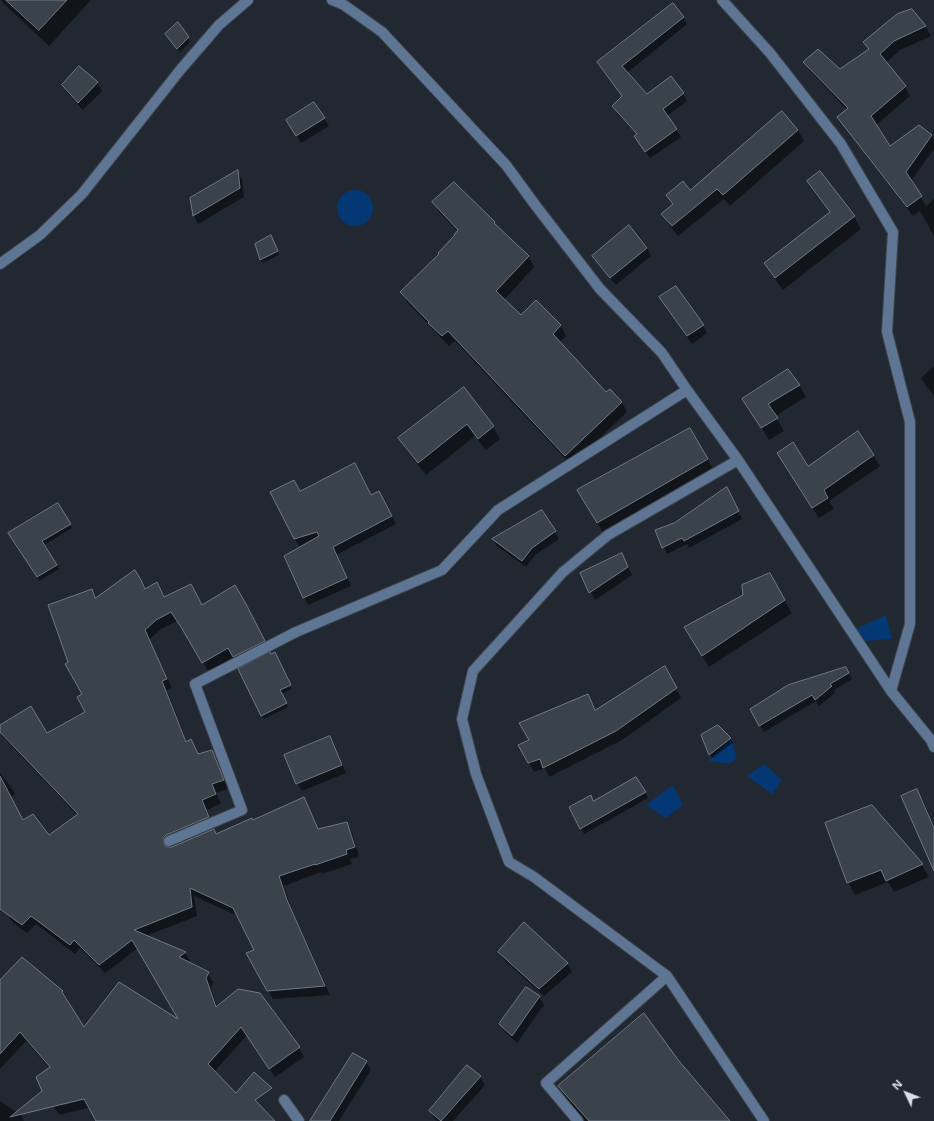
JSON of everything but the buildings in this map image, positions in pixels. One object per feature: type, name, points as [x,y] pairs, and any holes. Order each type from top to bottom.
[{"type":"street","points":[[0,264],[40,235],[82,194],[181,69],[218,25],[248,0]]},
{"type":"street","points":[[332,0],[344,5],[382,32],[506,165],[600,289],[662,353],[738,460],[891,691],[931,740],[934,747]]},
{"type":"street","points":[[722,0],[770,53],[841,144],[893,232],[887,332],[910,422],[910,624],[891,691]]},
{"type":"street","points":[[169,841],[242,810],[195,684],[296,632],[442,570],[498,510],[687,390]]},
{"type":"street","points":[[738,460],[608,535],[563,572],[473,671],[462,719],[476,774],[508,862],[534,876],[667,976],[764,1121]]},
{"type":"street","points":[[578,1121],[546,1083],[667,976]]},
{"type":"street","points":[[284,1100],[299,1121]]},
{"type":"shaded area","points":[[359,190],[368,195],[372,201],[372,215],[368,221],[359,226],[351,226],[342,221],[338,215],[337,204],[342,195],[348,191]]},
{"type":"shaded area","points":[[886,615],[892,639],[866,641],[856,629]]},
{"type":"shaded area","points":[[731,738],[737,758],[730,764],[709,761]]},
{"type":"shaded area","points":[[764,764],[782,780],[772,794],[747,776]]},
{"type":"shaded area","points":[[673,785],[683,805],[666,818],[646,805]]}]
